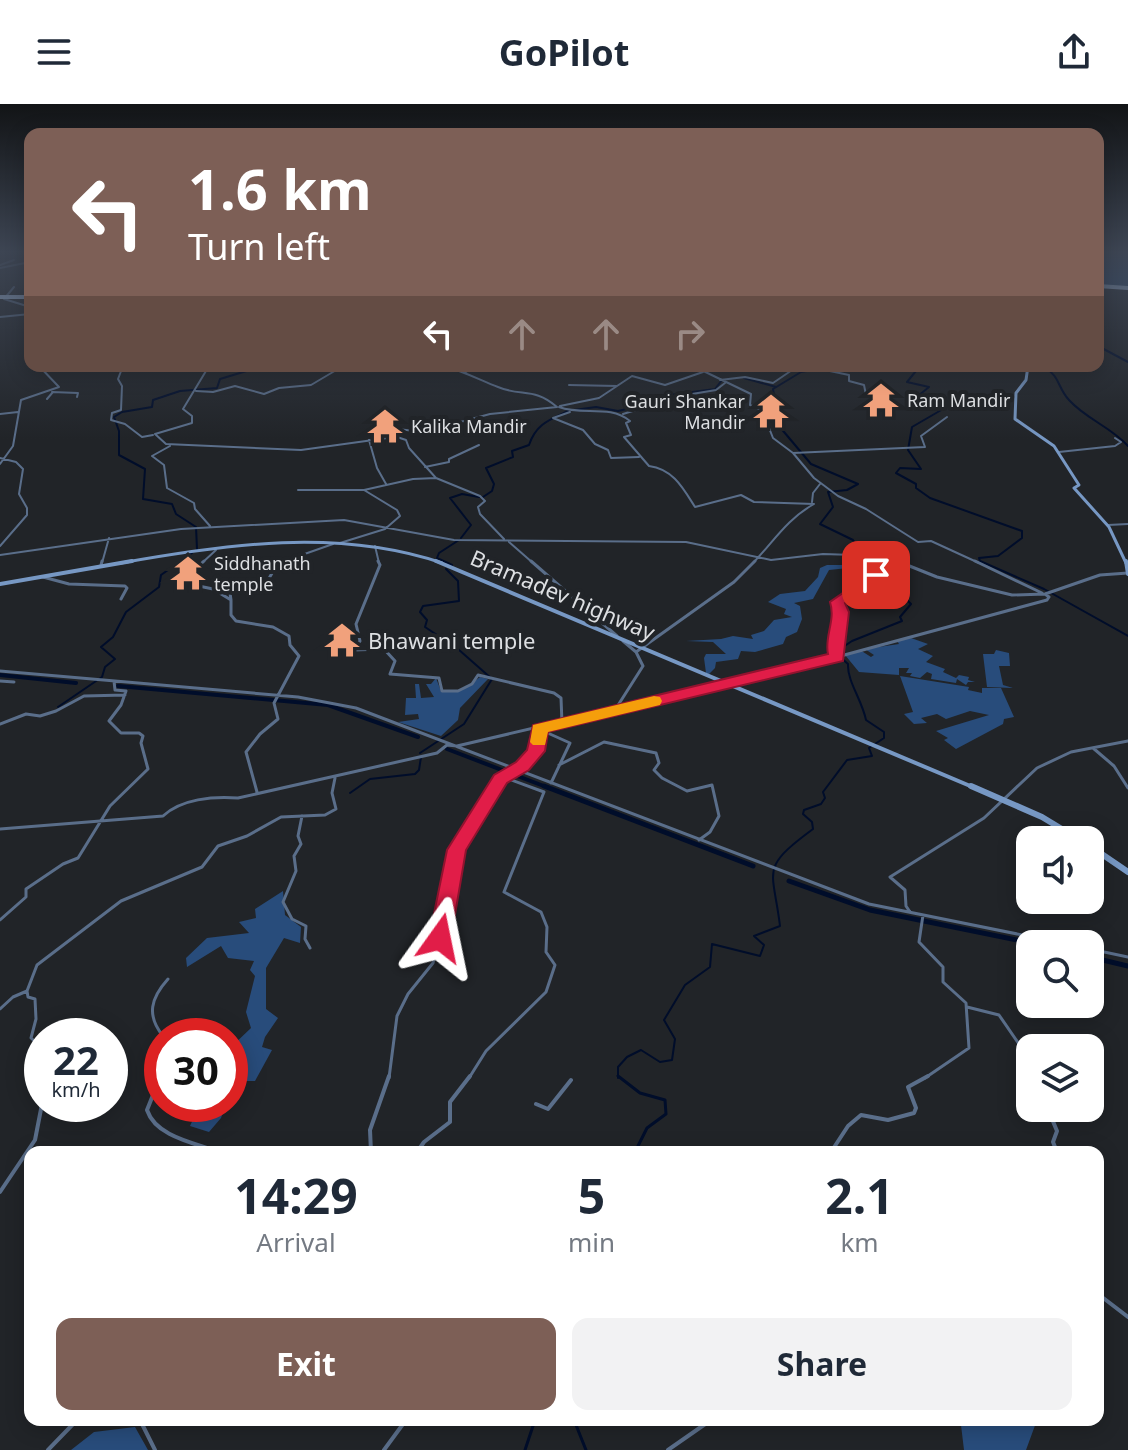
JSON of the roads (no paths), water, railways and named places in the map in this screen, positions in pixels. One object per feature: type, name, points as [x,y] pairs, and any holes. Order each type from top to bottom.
[{"type":"street","points":[[0,317],[24,315]]},
{"type":"street","points":[[45,372],[59,387],[47,399]]},
{"type":"street","points":[[121,372],[118,379],[122,386],[122,409],[112,413],[115,422],[142,437],[192,423],[192,416],[183,409],[206,372]]},
{"type":"street","points":[[197,390],[213,392],[235,386],[264,394],[279,388],[311,385],[333,372]]},
{"type":"street","points":[[466,372],[499,388],[543,395],[570,411]]},
{"type":"street","points":[[0,829],[163,816],[175,805],[336,777],[437,753],[447,745],[457,746],[540,729],[837,657],[1049,597],[949,548],[931,541],[918,542],[866,509],[838,496],[773,438],[762,410],[750,405],[751,394],[703,372],[665,385],[632,376],[593,403],[490,414],[427,431],[389,428],[397,437]]},
{"type":"street","points":[[639,457],[611,458],[610,452],[595,444],[583,430],[553,418],[570,411],[594,409],[623,414],[649,406],[656,400],[716,390],[723,382],[745,377],[773,383],[789,372]]},
{"type":"street","points":[[840,372],[849,375],[849,381],[864,385],[866,395]]},
{"type":"street","points":[[0,555],[210,526],[344,520],[454,540],[686,542],[754,558],[865,555],[896,558],[937,577],[1002,593],[1045,594],[1064,590],[1100,575],[1128,573],[1128,559],[1108,525],[1074,488],[1079,485],[1059,452],[1014,417],[1017,411],[1016,393],[1026,380],[1027,372]]},
{"type":"street","points":[[569,385],[621,386]]},
{"type":"street","points":[[0,464],[14,442],[18,412],[24,398],[51,392],[78,393],[77,397]]},
{"type":"street","points":[[0,414],[18,412]]},
{"type":"street","points":[[623,414],[630,421],[626,423],[631,435],[624,437],[639,457],[649,466],[663,468],[697,508],[739,495],[754,502],[812,502]]},
{"type":"street","points":[[793,453],[925,447],[921,436],[947,417]]},
{"type":"street","points":[[155,434],[170,446]]},
{"type":"street","points":[[210,526],[195,509],[194,503],[167,488],[164,465],[152,456],[170,446],[203,444],[234,450],[301,450],[397,437],[406,440],[425,467],[445,485],[458,485],[480,495],[485,501],[478,507],[480,514],[636,652],[643,666],[615,710]]},
{"type":"street","points":[[1059,452],[1115,446],[1121,442],[1115,438]]},
{"type":"street","points":[[369,440],[377,468],[386,484]]},
{"type":"street","points":[[425,467],[449,462],[449,459],[479,445]]},
{"type":"street","points":[[0,546],[27,515],[27,508],[20,502],[18,493],[23,469],[16,462],[2,458]]},
{"type":"street","points":[[298,490],[364,490],[436,478]]},
{"type":"street","points":[[636,652],[716,597],[774,541],[782,526],[814,504],[813,493],[822,483]]},
{"type":"street","points":[[258,793],[246,752],[260,734],[278,719],[274,703],[298,653],[290,645],[289,636],[280,630],[236,621],[231,615],[230,593],[268,580],[278,563],[387,528],[400,513],[364,490]]},
{"type":"street","points":[[1108,525],[1128,524]]},
{"type":"street","points":[[99,568],[107,552],[109,538]]},
{"type":"street","name":"Bramadev highway","points":[[0,584],[216,550],[291,542],[375,546],[438,562],[880,747],[1057,826]]},
{"type":"street","points":[[375,546],[380,565],[356,624],[360,641],[353,650],[384,649],[395,661],[390,674],[439,678],[442,691],[458,691],[472,684],[478,675],[554,693],[561,698],[562,723]]},
{"type":"street","points":[[216,550],[193,571],[194,585],[213,589],[231,600]]},
{"type":"street","points":[[837,657],[835,648],[841,612],[837,602],[888,570],[865,555]]},
{"type":"street","points":[[43,577],[69,584],[125,586],[127,588],[121,599]]},
{"type":"street","points":[[0,671],[278,697],[356,708],[457,746],[544,792],[504,892],[536,906],[542,914],[547,926],[546,952],[555,965],[541,998],[486,1051],[450,1102],[450,1122],[421,1146]]},
{"type":"street","points":[[0,681],[14,682]]},
{"type":"street","points":[[0,920],[26,897],[26,889],[40,882],[55,866],[78,858],[110,806],[148,769],[141,743],[143,736],[139,733],[121,733],[109,721],[126,691],[115,690],[114,681]]},
{"type":"street","points":[[0,724],[26,714],[40,716],[56,711],[84,696],[125,695]]},
{"type":"street","points":[[540,729],[570,743],[551,783]]},
{"type":"street","points":[[371,1146],[370,1130],[389,1077],[397,1016],[408,994],[433,963],[446,915],[456,850],[500,779],[536,751],[540,729]]},
{"type":"street","points":[[910,912],[906,906],[905,890],[890,877],[964,833],[1005,801],[1037,768],[1071,752],[1128,741]]},
{"type":"street","points":[[559,765],[604,742],[656,753],[659,763],[654,770],[662,778],[687,791],[712,785],[719,816],[710,832],[699,840]]},
{"type":"street","points":[[1093,748],[1114,766],[1128,788]]},
{"type":"street","points":[[511,773],[551,783],[858,901],[1016,934]]},
{"type":"street","points":[[36,1018],[35,999],[28,997],[27,991],[37,965],[121,901],[202,867],[218,846],[247,836],[281,817],[325,815],[336,809],[332,784],[336,777]]},
{"type":"street","points":[[302,816],[298,836],[301,844],[294,856],[296,871],[283,902],[292,919],[306,926],[305,939],[310,948]]},
{"type":"street","points":[[1104,856],[1128,872]]},
{"type":"street","points":[[922,916],[919,942],[943,967],[943,982],[967,1007],[999,1015],[1016,1040]]},
{"type":"street","points":[[1104,952],[1128,957]]},
{"type":"street","points":[[151,1018],[151,1001],[168,979]]},
{"type":"street","points":[[0,1009],[13,997],[27,991]]},
{"type":"street","points":[[835,1146],[848,1126],[861,1115],[888,1120],[914,1113],[916,1108],[908,1087],[948,1065],[969,1048],[967,1007]]},
{"type":"street","points":[[536,1104],[548,1109],[571,1080]]},
{"type":"street","points":[[32,1146],[40,1122]]},
{"type":"street","points":[[151,1122],[164,1131],[203,1146]]},
{"type":"street","points":[[1053,1122],[1057,1131],[1055,1146]]},
{"type":"street","points":[[0,1192],[24,1158]]},
{"type":"street","points":[[1104,1299],[1128,1317]]},
{"type":"street","points":[[48,1450],[71,1426]]},
{"type":"street","points":[[143,1426],[155,1450]]},
{"type":"street","points":[[384,1450],[402,1426]]},
{"type":"street","points":[[668,1450],[706,1426]]},
{"type":"waterway","points":[[1104,349],[1128,362]]},
{"type":"waterway","points":[[197,549],[196,527],[176,514],[172,504],[143,499],[145,469],[119,455],[119,431],[114,417],[122,412],[152,407],[153,400],[180,391],[217,388],[220,379],[243,372]]},
{"type":"waterway","points":[[801,372],[773,389],[779,426],[811,464],[858,484],[847,490],[828,492],[833,507],[820,524],[853,540],[865,556],[881,567]]},
{"type":"waterway","points":[[915,372],[907,382],[929,387],[918,396],[943,409],[912,427],[908,450],[921,469],[900,468],[896,473],[916,484],[916,488],[930,498],[1022,531],[1022,538],[998,556],[979,558],[980,561],[1044,589],[1128,636]]},
{"type":"waterway","points":[[1050,372],[1076,407],[1128,446]]},
{"type":"waterway","points":[[744,378],[776,387]]},
{"type":"waterway","points":[[574,410],[596,407],[618,411],[640,406],[655,397],[715,389],[722,380]]},
{"type":"waterway","points":[[483,497],[492,491],[494,484],[486,468],[513,457],[512,451],[529,445],[535,432],[544,424],[568,411]]},
{"type":"waterway","points":[[461,538],[471,525],[450,498],[462,494],[479,497]]},
{"type":"waterway","points":[[452,565],[437,558],[439,553],[459,540]]},
{"type":"waterway","points":[[58,707],[102,677],[105,667],[115,659],[101,647],[113,637],[126,612],[159,587],[161,575],[192,553]]},
{"type":"waterway","points":[[420,753],[464,724],[492,679],[458,649],[425,627],[427,620],[420,612],[423,606],[459,601],[458,581],[446,569]]},
{"type":"waterway","points":[[837,651],[852,641],[902,621],[900,617],[911,604],[899,592],[887,571]]},
{"type":"waterway","points":[[618,1076],[618,1067],[627,1057],[641,1050],[660,1062],[672,1060],[675,1039],[664,1020],[685,985],[710,967],[712,944],[760,956],[764,945],[754,936],[780,926],[773,880],[777,862],[813,829],[812,822],[803,814],[804,810],[821,804],[825,798],[823,792],[847,760],[872,756],[869,748],[884,738],[884,732],[866,720],[848,664],[839,656]]},
{"type":"waterway","points":[[0,675],[76,683]]},
{"type":"waterway","points":[[118,686],[328,705],[418,737]]},
{"type":"waterway","points":[[447,749],[549,788]]},
{"type":"waterway","points":[[350,793],[370,779],[415,774],[419,770],[421,757]]},
{"type":"waterway","points":[[544,786],[753,866]]},
{"type":"waterway","points":[[789,881],[870,910],[1016,940]]},
{"type":"waterway","points":[[1104,960],[1128,966]]},
{"type":"waterway","points":[[618,1076],[640,1093],[665,1100],[666,1114],[647,1128],[638,1146]]},
{"type":"waterway","points":[[525,1450],[533,1426]]},
{"type":"waterway","points":[[576,1426],[586,1450]]},
{"type":"place","name":"Ram Mandir","points":[[881,400]]},
{"type":"place","name":"Gauri Shankar Mandir","points":[[771,411]]},
{"type":"place","name":"Kalika Mandir","points":[[385,426]]},
{"type":"place","name":"Siddhanath temple","points":[[188,573]]},
{"type":"place","name":"Bhawani temple","points":[[342,640]]}]
